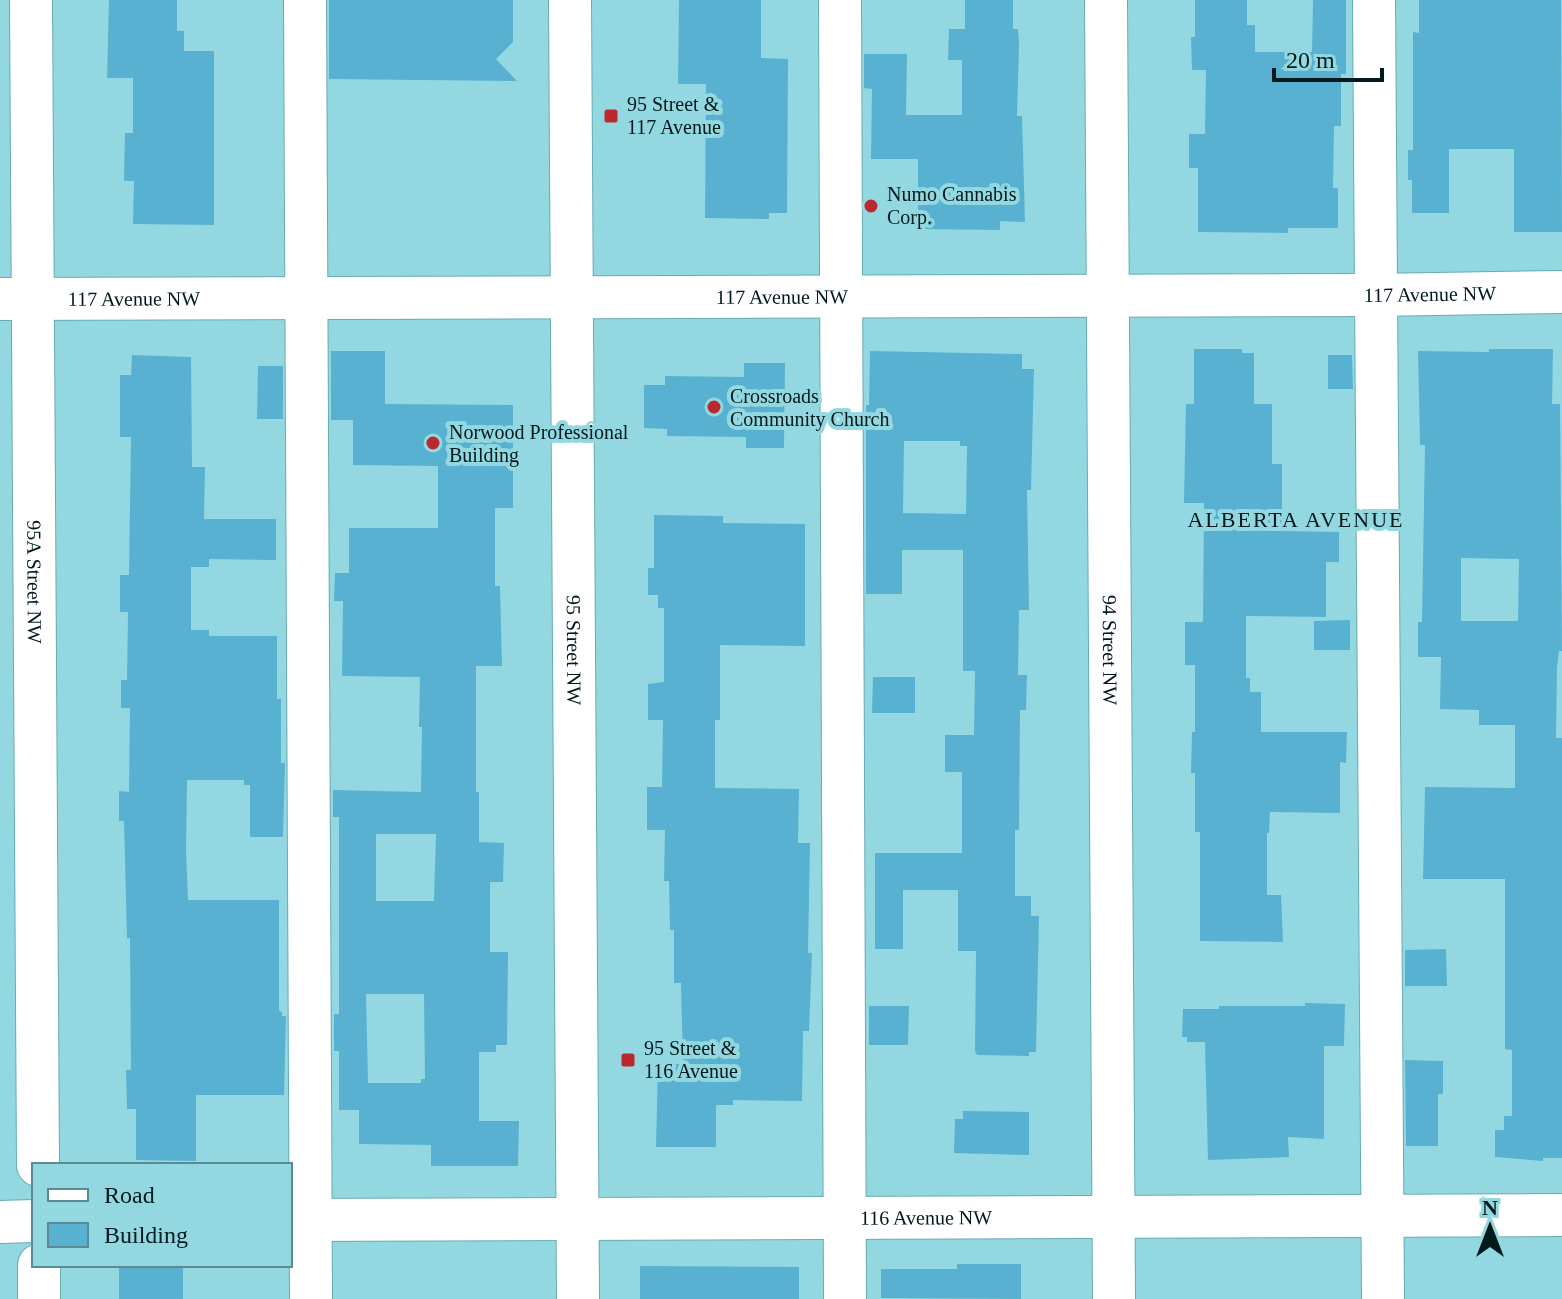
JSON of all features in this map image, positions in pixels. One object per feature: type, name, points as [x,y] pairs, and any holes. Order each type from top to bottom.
[{"type":"street","name":"95A Street NW","points":[[31,0],[17,299],[38,1163]]},
{"type":"street","points":[[305,0],[308,299],[300,1220],[311,1299]]},
{"type":"street","name":"95 Street NW","points":[[570,0],[578,1299]]},
{"type":"street","points":[[840,0],[845,1299]]},
{"type":"street","name":"94 Street NW","points":[[1106,0],[1114,1299]]},
{"type":"street","points":[[1374,0],[1383,1299]]},
{"type":"street","name":"117 Avenue NW","points":[[17,299],[1562,292]]},
{"type":"street","name":"116 Avenue NW","points":[[300,1220],[1562,1215]]},
{"type":"street","points":[[0,1222],[32,1221]]},
{"type":"street","points":[[39,1267],[39,1299]]},
{"type":"building","points":[[109,0],[177,0],[177,31],[184,31],[184,51],[214,51],[214,225],[133,224],[134,181],[124,181],[125,133],[133,133],[133,78],[107,78]]},
{"type":"building","points":[[329,0],[513,0],[513,42],[496,59],[517,81],[329,79]]},
{"type":"building","points":[[679,0],[761,0],[761,58],[788,59],[787,213],[769,213],[769,219],[705,218],[706,84],[678,84]]},
{"type":"building","points":[[965,0],[1013,0],[1013,29],[1018,29],[1019,44],[1017,116],[1022,116],[1025,222],[1000,221],[1000,230],[918,229],[918,159],[871,159],[872,89],[864,88],[864,54],[907,54],[906,115],[962,115],[962,60],[948,60],[949,29],[965,29]]},
{"type":"building","points":[[1195,0],[1247,0],[1247,25],[1255,25],[1255,52],[1312,52],[1313,0],[1346,0],[1346,74],[1341,74],[1341,126],[1334,126],[1333,188],[1338,188],[1338,228],[1288,228],[1288,233],[1198,232],[1198,168],[1189,168],[1189,134],[1205,134],[1206,70],[1192,70],[1191,37],[1195,37]]},
{"type":"building","points":[[1419,0],[1561,0],[1562,232],[1514,232],[1514,149],[1449,149],[1449,213],[1412,213],[1408,150],[1413,150],[1413,32],[1419,33]]},
{"type":"building","points":[[1194,349],[1242,349],[1242,353],[1254,353],[1254,404],[1272,404],[1272,464],[1282,464],[1282,531],[1339,532],[1339,562],[1326,562],[1326,617],[1246,616],[1246,678],[1250,678],[1250,692],[1261,692],[1261,732],[1347,732],[1346,763],[1340,762],[1340,813],[1270,812],[1267,895],[1281,895],[1283,942],[1200,941],[1200,832],[1195,832],[1195,773],[1191,773],[1192,732],[1195,732],[1195,665],[1185,665],[1185,622],[1203,622],[1204,503],[1184,503],[1186,404],[1194,404]]},
{"type":"building","points":[[1489,349],[1553,349],[1552,404],[1560,404],[1562,651],[1559,651],[1557,668],[1556,738],[1562,738],[1562,1158],[1543,1158],[1543,1161],[1495,1157],[1495,1130],[1504,1130],[1504,1116],[1512,1116],[1512,1050],[1505,1049],[1505,879],[1423,879],[1425,787],[1515,788],[1515,725],[1479,725],[1479,710],[1440,709],[1441,657],[1418,657],[1418,622],[1422,622],[1425,445],[1420,445],[1418,351],[1489,352]],"holes":[[[1461,558],[1519,559],[1518,621],[1461,621]]]},
{"type":"building","points":[[331,351],[385,351],[385,404],[513,405],[513,508],[495,508],[495,586],[500,586],[502,666],[476,666],[476,792],[479,792],[479,842],[504,843],[503,882],[490,882],[490,952],[508,952],[507,1045],[496,1045],[496,1052],[479,1052],[479,1121],[519,1121],[518,1166],[431,1166],[431,1145],[359,1144],[359,1110],[339,1110],[339,1051],[334,1051],[334,1014],[339,1014],[339,817],[333,817],[333,790],[421,792],[422,727],[419,727],[420,677],[342,676],[343,601],[334,601],[335,573],[349,573],[349,528],[438,528],[438,466],[353,465],[353,420],[331,420]],"holes":[[[376,834],[436,834],[434,901],[376,901]],[[366,994],[424,994],[425,1079],[421,1079],[421,1083],[368,1083]]]},
{"type":"building","points":[[870,351],[1022,354],[1022,369],[1034,369],[1031,490],[1027,490],[1029,610],[1019,610],[1018,675],[1027,675],[1026,710],[1020,710],[1019,830],[1015,830],[1015,896],[1031,896],[1031,916],[1039,916],[1036,1052],[1029,1052],[1029,1056],[977,1055],[975,1051],[976,951],[958,951],[958,890],[903,890],[903,949],[875,949],[875,853],[962,853],[962,772],[945,772],[945,735],[974,735],[975,671],[963,671],[963,550],[902,550],[902,594],[866,594],[866,405],[869,405]],"holes":[[[904,441],[960,441],[960,446],[967,446],[966,514],[903,513]]]},
{"type":"building","points":[[132,355],[191,357],[192,467],[205,467],[204,519],[276,519],[276,560],[209,559],[209,567],[191,567],[191,630],[209,630],[209,636],[277,636],[281,763],[285,763],[283,837],[250,837],[250,785],[244,785],[244,780],[187,780],[186,849],[188,900],[279,900],[279,1011],[286,1016],[284,1095],[196,1095],[196,1161],[136,1160],[136,1109],[127,1109],[126,1070],[131,1070],[130,938],[127,938],[124,821],[119,821],[119,791],[129,792],[130,708],[121,708],[121,680],[127,680],[128,612],[120,612],[120,575],[129,575],[131,437],[120,437],[120,375],[131,375]]},
{"type":"building","points":[[1328,355],[1352,355],[1353,389],[1328,389]]},
{"type":"building","name":"Crossroads Community Church","points":[[744,363],[785,363],[784,448],[746,448],[746,437],[667,436],[667,429],[644,428],[644,385],[665,385],[665,376],[744,377]]},
{"type":"building","points":[[258,366],[283,366],[283,419],[257,419]]},
{"type":"building","points":[[654,515],[723,516],[723,523],[805,524],[805,646],[720,645],[720,720],[715,720],[715,788],[799,789],[798,843],[810,843],[808,953],[812,953],[809,1031],[803,1031],[802,1101],[733,1100],[733,1105],[716,1105],[716,1147],[656,1147],[658,1064],[683,1064],[681,983],[674,983],[674,930],[670,930],[669,881],[664,881],[665,830],[647,830],[647,787],[662,787],[663,720],[648,720],[648,684],[664,682],[664,608],[658,608],[658,595],[648,595],[648,568],[654,568]]},
{"type":"building","points":[[1350,620],[1350,650],[1314,650],[1314,621]]},
{"type":"building","points":[[873,677],[915,677],[915,713],[872,713]]},
{"type":"building","points":[[1446,949],[1447,986],[1405,986],[1405,950]]},
{"type":"building","points":[[1305,1003],[1345,1004],[1344,1046],[1324,1046],[1324,1139],[1288,1137],[1289,1157],[1208,1160],[1205,1042],[1187,1042],[1187,1037],[1182,1037],[1183,1009],[1305,1006]]},
{"type":"building","points":[[869,1006],[909,1006],[908,1045],[869,1045]]},
{"type":"building","points":[[1405,1060],[1443,1061],[1443,1094],[1438,1094],[1438,1146],[1406,1146]]},
{"type":"building","points":[[963,1111],[1029,1112],[1029,1155],[954,1153],[955,1119],[963,1119]]},
{"type":"building","points":[[957,1264],[1021,1264],[1021,1299],[881,1298],[881,1269],[957,1269]]},
{"type":"building","points":[[640,1266],[799,1267],[799,1299],[640,1299]]},
{"type":"building","points":[[119,1268],[183,1268],[183,1299],[119,1299]]},
{"type":"place","name":"95 Street & 117 Avenue","points":[[611,116]]},
{"type":"place","name":"Numo Cannabis Corp.","points":[[871,206]]},
{"type":"place","name":"Crossroads Community Church","points":[[714,407]]},
{"type":"place","name":"Norwood Professional Building","points":[[433,443]]},
{"type":"place","name":"95 Street & 116 Avenue","points":[[628,1060]]},
{"type":"district","name":"ALBERTA AVENUE","points":[[1296,519]]}]
